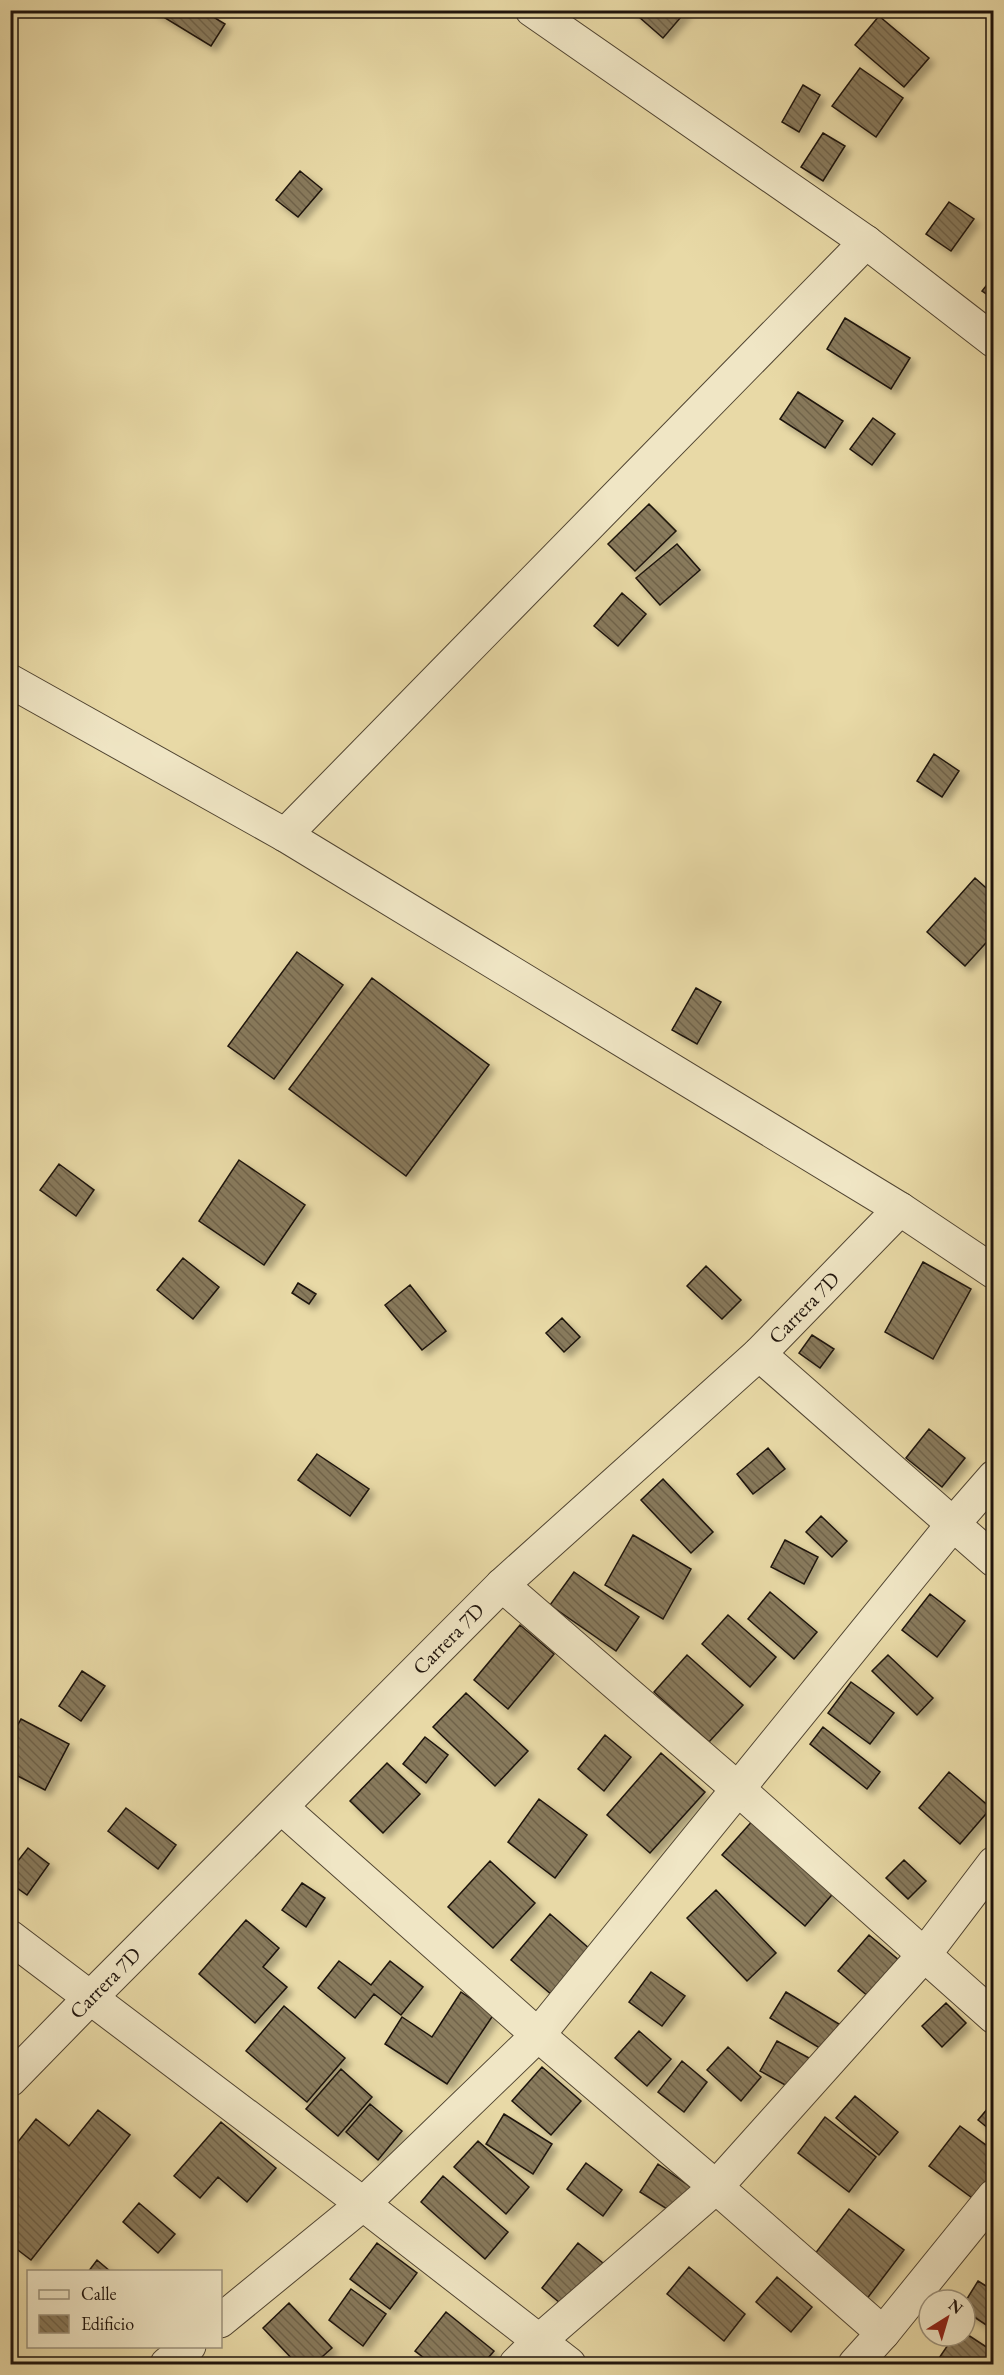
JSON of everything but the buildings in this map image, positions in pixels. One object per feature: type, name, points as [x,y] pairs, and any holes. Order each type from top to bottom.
[{"type":"street","points":[[532,10],[866,242],[993,341]]},
{"type":"street","points":[[285,835],[866,242]]},
{"type":"street","points":[[10,681],[285,835],[900,1209],[993,1272]]},
{"type":"street","name":"Carrera 7D","points":[[10,2080],[502,1585],[759,1354],[900,1209]]},
{"type":"street","points":[[759,1354],[993,1560]]},
{"type":"street","points":[[222,2319],[363,2204],[538,2035],[993,1477]]},
{"type":"street","points":[[502,1585],[738,1789],[993,2018]]},
{"type":"street","points":[[281,1807],[538,2035],[883,2333]]},
{"type":"street","points":[[516,2364],[539,2341],[716,2187],[924,1955],[993,1863]]},
{"type":"street","points":[[10,1937],[363,2204],[569,2364]]},
{"type":"street","points":[[855,2364],[883,2333],[993,2196]]},
{"type":"street","points":[[167,2364],[187,2348]]}]
